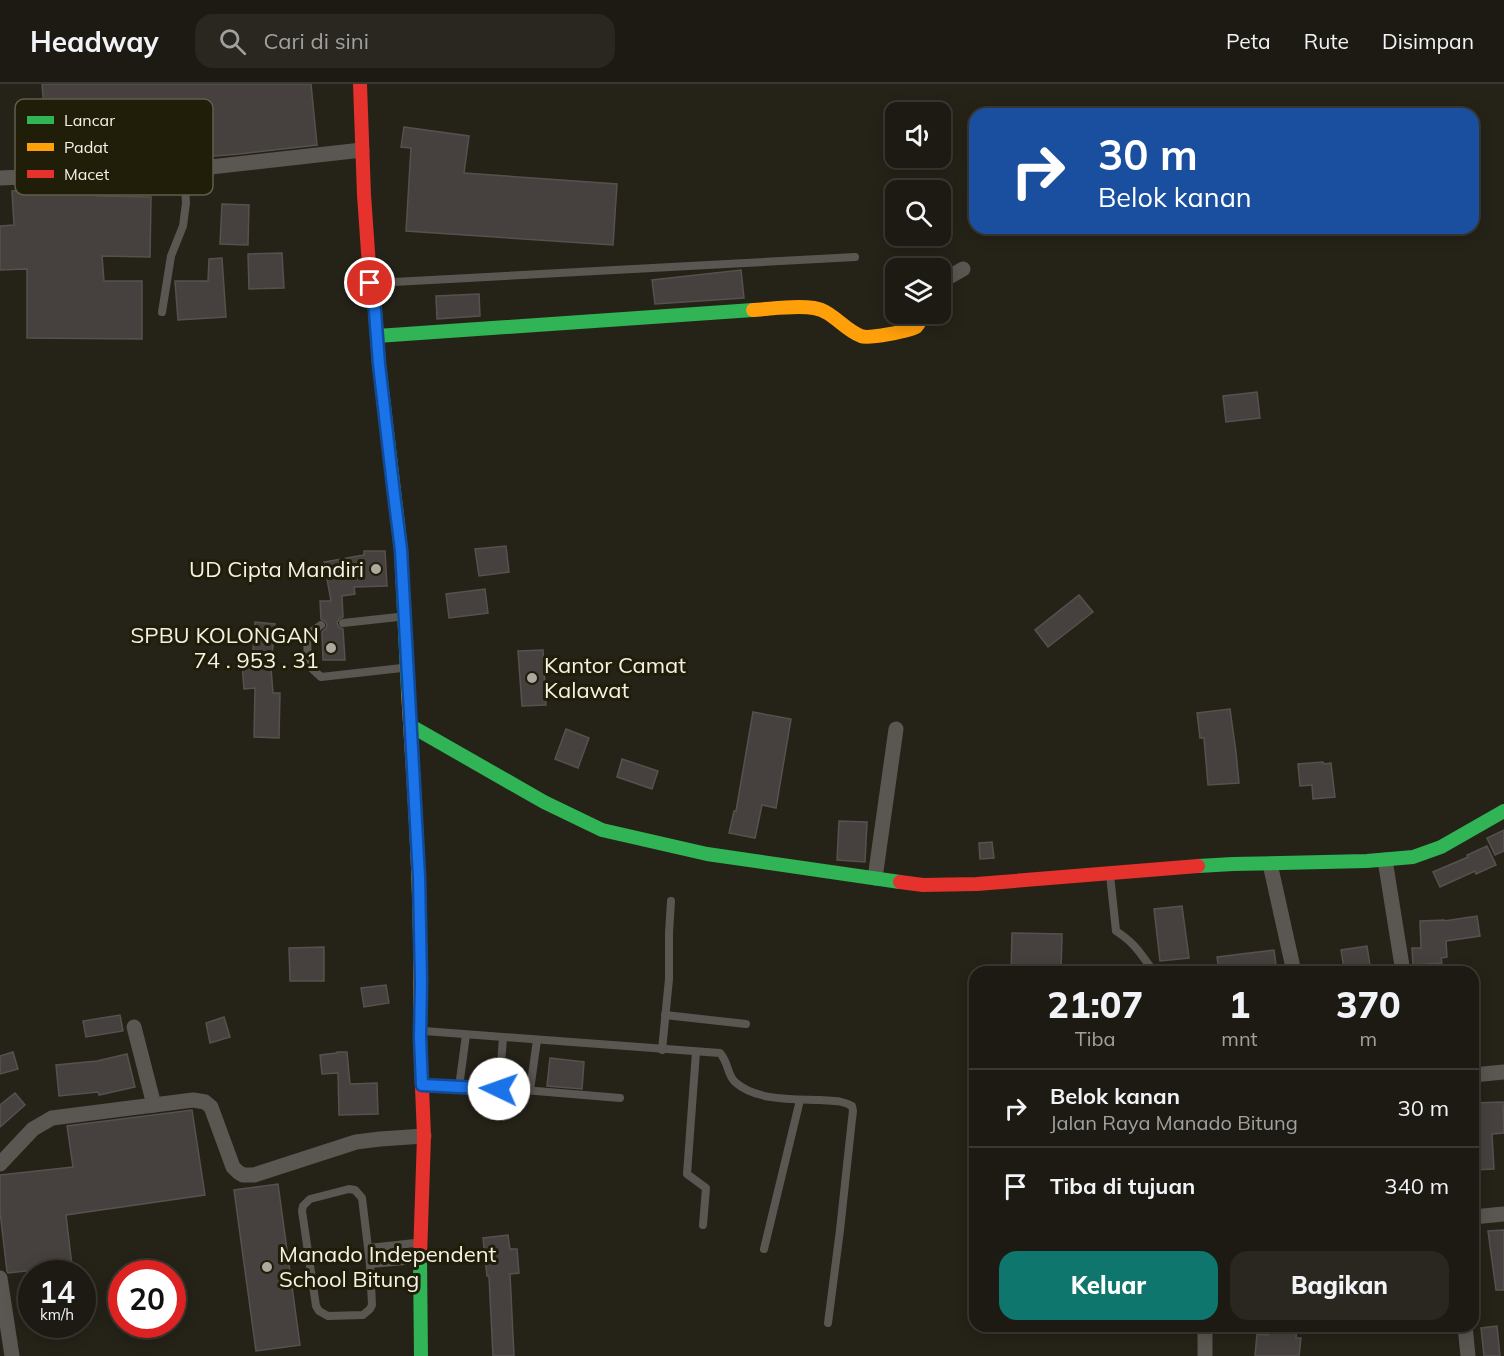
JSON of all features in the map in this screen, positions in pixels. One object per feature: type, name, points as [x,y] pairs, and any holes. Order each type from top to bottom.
[{"type":"main road","points":[[360,84],[370,283],[401,550],[411,726],[420,916],[420,1031],[424,1136],[420,1243],[421,1356]]},
{"type":"main road","points":[[377,336],[801,307],[816,308],[830,314],[858,335],[867,338],[912,329],[919,324]]},
{"type":"main road","points":[[411,726],[544,802],[602,830],[707,854],[923,885],[977,884],[1160,869],[1367,861],[1413,857],[1441,847],[1504,811]]},
{"type":"street","points":[[213,167],[362,150]]},
{"type":"street","points":[[0,178],[15,177]]},
{"type":"street","points":[[951,276],[963,269]]},
{"type":"street","points":[[875,878],[896,729]]},
{"type":"street","points":[[1385,860],[1402,966]]},
{"type":"street","points":[[1270,864],[1293,966]]},
{"type":"street","points":[[134,1027],[154,1105]]},
{"type":"street","points":[[1479,1074],[1504,1072]]},
{"type":"street","points":[[0,1164],[33,1129],[52,1118],[193,1100],[205,1102],[213,1111],[233,1167],[237,1172],[247,1176],[356,1142],[424,1136]]},
{"type":"street","points":[[1479,1216],[1504,1214]]},
{"type":"street","points":[[0,1278],[12,1356]]},
{"type":"street","points":[[1205,1332],[1205,1356]]},
{"type":"street","points":[[1466,1332],[1468,1356]]},
{"type":"lane","points":[[162,312],[171,256],[183,226],[186,195]]},
{"type":"lane","points":[[370,283],[855,257]]},
{"type":"lane","points":[[343,623],[404,617]]},
{"type":"lane","points":[[321,625],[307,635],[308,664],[321,677],[407,667]]},
{"type":"lane","points":[[1110,874],[1116,931],[1137,947],[1150,966]]},
{"type":"lane","points":[[662,1050],[669,979],[671,901]]},
{"type":"lane","points":[[665,1015],[746,1024]]},
{"type":"lane","points":[[420,1031],[720,1053],[725,1059],[731,1078],[743,1088],[757,1094],[800,1100],[843,1101],[852,1106],[828,1323]]},
{"type":"lane","points":[[459,1087],[466,1035]]},
{"type":"lane","points":[[499,1089],[503,1038]]},
{"type":"lane","points":[[530,1090],[537,1040]]},
{"type":"lane","points":[[696,1052],[687,1174],[706,1188],[703,1225]]},
{"type":"lane","points":[[422,1085],[530,1090],[620,1098]]},
{"type":"lane","points":[[764,1249],[800,1100]]},
{"type":"lane","points":[[349,1189],[355,1190],[362,1198],[370,1264],[372,1305],[367,1312],[363,1315],[327,1316],[319,1311],[316,1306],[302,1211],[306,1202],[316,1197],[349,1189]]},
{"type":"lane","points":[[369,1248],[420,1243]]},
{"type":"lane","points":[[370,1264],[421,1260]]},
{"type":"building","points":[[42,84],[311,84],[317,145],[213,156],[213,99],[43,99]]},
{"type":"building","points":[[404,127],[469,136],[464,173],[617,184],[613,245],[406,231],[411,148],[401,147]]},
{"type":"building","points":[[12,191],[15,191],[15,195],[151,197],[150,257],[102,256],[104,281],[142,281],[142,339],[27,338],[27,269],[0,270],[0,226],[14,225]]},
{"type":"building","points":[[222,204],[249,205],[248,245],[220,244]]},
{"type":"building","points":[[282,253],[284,288],[249,289],[248,254]]},
{"type":"building","points":[[222,258],[226,317],[178,320],[175,281],[208,281],[209,259]]},
{"type":"building","points":[[741,270],[744,298],[655,304],[652,280]]},
{"type":"building","points":[[479,294],[480,316],[437,319],[436,296]]},
{"type":"building","points":[[1257,392],[1260,418],[1226,422],[1223,396]]},
{"type":"building","points":[[506,546],[509,572],[479,576],[475,549]]},
{"type":"building","points":[[364,551],[385,551],[387,586],[354,587],[355,594],[342,596],[343,617],[337,623],[343,629],[345,660],[323,660],[322,632],[327,625],[321,619],[320,601],[331,601],[324,562],[364,555]]},
{"type":"building","points":[[485,589],[488,613],[449,618],[446,594]]},
{"type":"building","points":[[1079,595],[1093,612],[1048,647],[1035,630]]},
{"type":"building","points":[[255,622],[275,624],[271,668],[273,693],[280,693],[279,738],[254,737],[255,688],[244,689],[242,664],[252,663]]},
{"type":"building","name":"Kantor Camat Kalawat","points":[[543,650],[546,705],[522,706],[518,651]]},
{"type":"building","points":[[1230,709],[1239,783],[1208,785],[1204,738],[1200,738],[1197,713]]},
{"type":"building","points":[[753,712],[791,719],[776,808],[762,805],[755,838],[729,833],[734,811],[736,811]]},
{"type":"building","points":[[566,729],[589,738],[578,768],[555,759]]},
{"type":"building","points":[[622,759],[658,771],[652,789],[617,777]]},
{"type":"building","points":[[1323,762],[1324,764],[1331,763],[1335,797],[1313,799],[1312,785],[1300,786],[1298,764]]},
{"type":"building","points":[[839,821],[867,822],[865,862],[837,860]]},
{"type":"building","points":[[1504,830],[1504,851],[1495,855],[1487,838]]},
{"type":"building","points":[[992,842],[994,858],[980,859],[979,843]]},
{"type":"building","points":[[1487,846],[1496,865],[1476,874],[1475,871],[1440,887],[1433,872]]},
{"type":"building","points":[[1182,906],[1189,958],[1160,961],[1154,909]]},
{"type":"building","points":[[1477,916],[1480,936],[1446,941],[1447,957],[1441,958],[1442,963],[1413,965],[1412,948],[1421,948],[1420,921],[1444,921]]},
{"type":"building","points":[[1012,933],[1062,934],[1061,966],[1011,966]]},
{"type":"building","points":[[1367,946],[1370,965],[1344,966],[1341,950]]},
{"type":"building","points":[[324,947],[324,981],[290,981],[289,948]]},
{"type":"building","points":[[1274,950],[1276,966],[1218,966],[1217,957]]},
{"type":"building","points":[[386,985],[389,1003],[364,1007],[361,988]]},
{"type":"building","points":[[120,1015],[123,1031],[86,1037],[83,1021]]},
{"type":"building","points":[[224,1017],[230,1037],[210,1043],[206,1023]]},
{"type":"building","points":[[13,1052],[18,1069],[0,1074],[0,1056]]},
{"type":"building","points":[[347,1052],[350,1084],[377,1083],[378,1114],[339,1115],[338,1073],[322,1074],[320,1055]]},
{"type":"building","points":[[127,1054],[135,1087],[99,1095],[98,1092],[59,1096],[56,1065],[97,1061]]},
{"type":"building","points":[[550,1058],[584,1062],[582,1089],[547,1086]]},
{"type":"building","points":[[15,1093],[25,1105],[0,1127],[0,1105]]},
{"type":"building","points":[[1503,1102],[1504,1133],[1492,1134],[1494,1169],[1479,1170],[1479,1103]]},
{"type":"building","points":[[192,1110],[205,1195],[66,1215],[71,1260],[18,1260],[18,1272],[8,1273],[0,1212],[0,1175],[73,1167],[67,1126]]},
{"type":"building","name":"Manado Independent School Bitung","points":[[278,1184],[300,1345],[256,1351],[234,1190]]},
{"type":"building","points":[[1504,1230],[1504,1290],[1496,1290],[1488,1231]]},
{"type":"building","points":[[508,1235],[510,1249],[517,1249],[519,1273],[510,1274],[514,1356],[493,1356],[489,1276],[487,1276],[483,1238]]},
{"type":"building","points":[[1497,1326],[1500,1356],[1484,1356],[1481,1328]]},
{"type":"building","points":[[1268,1332],[1296,1332],[1296,1338],[1301,1338],[1299,1356],[1255,1356],[1257,1334],[1268,1335]]},
{"type":"traffic: fast","points":[[369,266],[401,550],[408,692]]},
{"type":"traffic: fast","points":[[377,336],[753,310]]},
{"type":"traffic: fast","points":[[411,726],[544,802],[602,830],[707,854],[900,882]]},
{"type":"traffic: fast","points":[[1198,866],[1367,861],[1413,857],[1441,847],[1504,811]]},
{"type":"traffic: fast","points":[[420,1257],[421,1356]]},
{"type":"traffic: slow","points":[[753,310],[814,308],[827,313],[855,333],[865,337],[912,329],[918,324]]},
{"type":"traffic: slow","points":[[408,692],[419,893],[420,1013]]},
{"type":"traffic: jam","points":[[360,84],[369,266]]},
{"type":"traffic: jam","points":[[900,882],[923,885],[977,884],[1198,866]]},
{"type":"traffic: jam","points":[[420,1013],[424,1136],[420,1257]]},
{"type":"place","name":"UD Cipta Mandiri","points":[[376,569]]},
{"type":"place","name":"SPBU KOLONGAN 74 . 953 . 31","points":[[331,648]]},
{"type":"place","name":"Kantor Camat Kalawat","points":[[532,678]]},
{"type":"place","name":"Manado Independent School Bitung","points":[[267,1267]]},
{"type":"route","points":[[370,283],[401,550],[419,877],[422,1085],[499,1089]]}]
